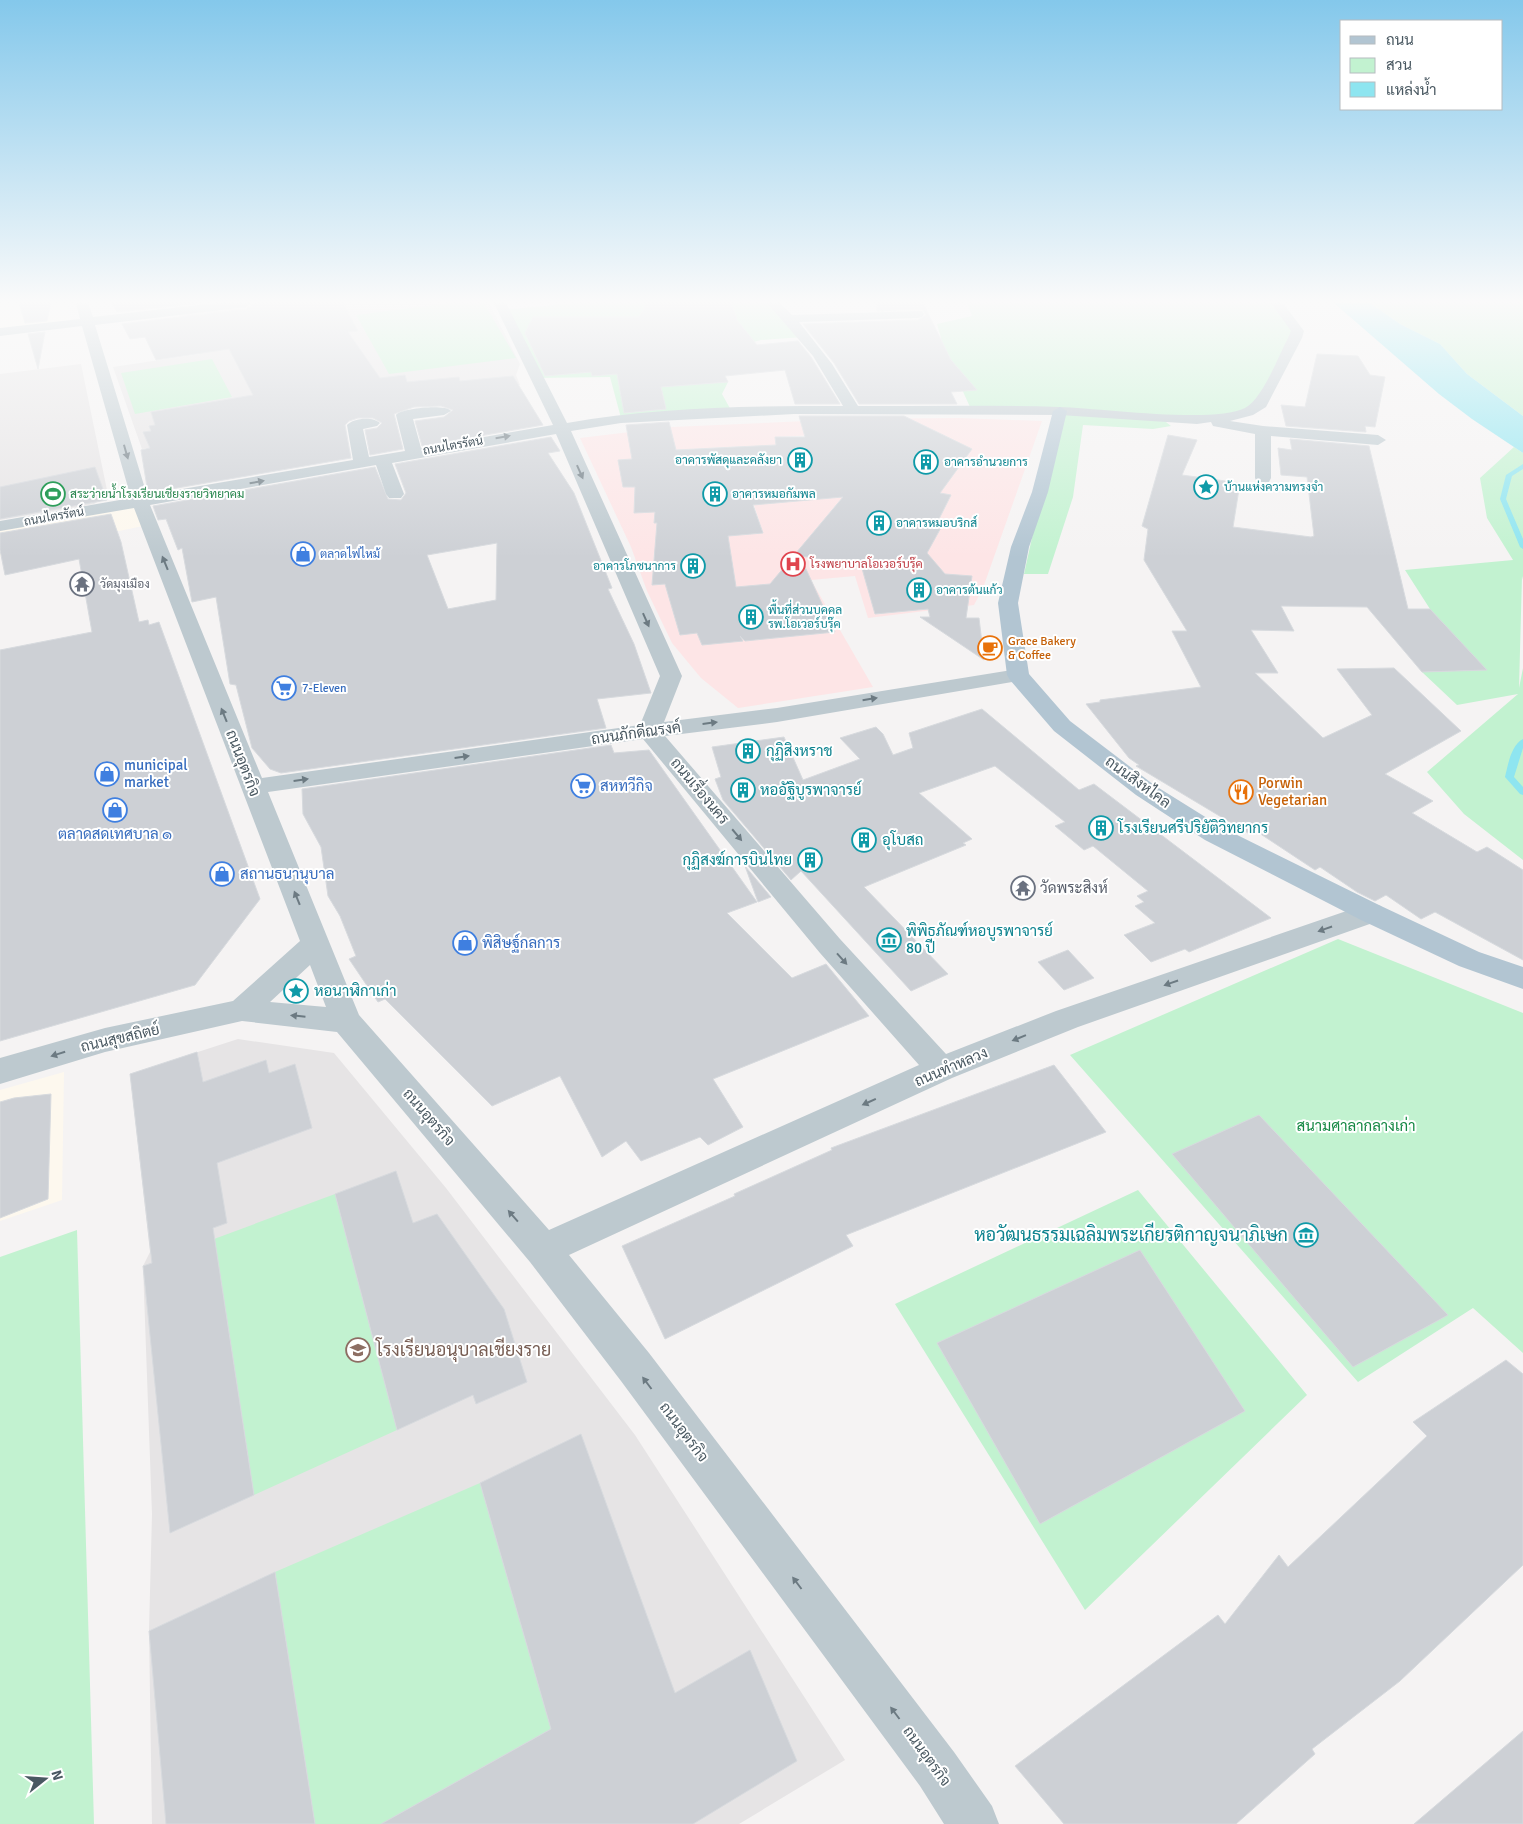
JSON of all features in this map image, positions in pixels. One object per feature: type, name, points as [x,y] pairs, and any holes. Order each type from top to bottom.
[{"type":"main road","points":[[1018,675],[1008,603],[1020,547],[1040,492],[1060,411]]},
{"type":"main road","name":"ถนนสิงหไคล","points":[[1018,675],[1062,726],[1145,790],[1214,834],[1371,913],[1469,959],[1523,978]]},
{"type":"street","name":"ถนนอุตรกิจ","points":[[107,388],[140,503],[346,1021],[542,1250],[658,1398],[937,1769],[974,1824]]},
{"type":"street","points":[[542,388],[561,427],[671,676],[649,731]]},
{"type":"street","points":[[840,388],[853,410]]},
{"type":"street","points":[[1197,419],[1230,416],[1248,412],[1261,404],[1269,388]]},
{"type":"street","points":[[414,454],[404,415],[444,410]]},
{"type":"street","name":"ถนนไตรรัตน์","points":[[0,526],[621,418],[698,413],[853,410],[1060,411],[1197,419]]},
{"type":"street","points":[[1197,419],[1263,431],[1378,440]]},
{"type":"street","points":[[362,463],[355,425],[372,423]]},
{"type":"street","points":[[1263,431],[1264,478]]},
{"type":"street","points":[[382,459],[395,494]]},
{"type":"street","name":"ถนนภักดีณรงค์","points":[[253,787],[649,731],[777,715],[1018,675]]},
{"type":"street","name":"ถนนเรื่องนคร","points":[[649,731],[830,946],[941,1070]]},
{"type":"street","name":"ถนนทำหลวง","points":[[542,1250],[941,1070],[1067,1019],[1371,913]]},
{"type":"street","name":"ถนนสุขสถิตย์","points":[[242,1010],[315,944]]},
{"type":"street","name":"ถนนสุขสถิตย์","points":[[0,1071],[105,1040],[242,1010],[346,1021]]},
{"type":"shaded area","points":[[0,388],[86,388],[108,495],[94,504],[0,520]]},
{"type":"shaded area","points":[[120,388],[490,388],[280,410],[288,426],[142,449]]},
{"type":"shaded area","name":"โรงพยาบาลโอเวอร์บรุ๊ค","points":[[959,418],[1042,421],[983,588],[974,605],[868,618],[855,576],[811,580],[873,687],[738,708],[701,678],[672,643],[647,591],[631,547],[580,438],[672,427],[851,419]],"holes":[[[836,434],[776,446],[775,437]],[[746,446],[754,505],[763,533],[662,541],[662,523],[654,523],[655,512],[634,512],[635,487],[623,487],[619,461],[653,457],[673,450]],[[971,449],[943,489],[908,483]],[[937,493],[951,495],[941,515],[932,522],[943,524],[936,537],[865,566],[821,559],[800,549],[840,500],[854,502]],[[730,548],[735,580],[652,585],[654,552]],[[939,567],[945,574],[972,576],[958,606],[875,614],[863,571]]]},
{"type":"shaded area","points":[[137,506],[143,526],[0,556],[0,529]]},
{"type":"shaded area","name":"โรงเรียนอนุบาลเชียงราย","points":[[238,1039],[334,1053],[446,1188],[635,1435],[845,1760],[739,1824],[152,1824],[149,1631],[152,1514],[143,1266],[150,1252],[130,1074]]},
{"type":"shaded area","points":[[64,1072],[62,1200],[0,1221],[0,1090]]},
{"type":"green space","points":[[126,388],[227,388],[232,397],[135,414]]},
{"type":"green space","points":[[613,388],[725,388],[722,394],[732,412],[621,418]]},
{"type":"green space","points":[[961,388],[1269,388],[1261,404],[1231,416],[1161,418],[1171,426],[1153,429],[1083,425],[1073,497],[1048,574],[1024,574],[1060,411],[970,407]]},
{"type":"green space","points":[[1486,388],[1523,388],[1523,416]]},
{"type":"green space","points":[[1514,447],[1523,453],[1523,580],[1522,576],[1519,688],[1523,668],[1523,860],[1464,814],[1427,772],[1518,694],[1457,705],[1422,672],[1486,670],[1430,609],[1405,570],[1513,560],[1487,518],[1480,478]]},
{"type":"green space","name":"สนามศาลากลางเก่า","points":[[1338,939],[1523,1013],[1523,1353],[1473,1308],[1358,1382],[1070,1055]]},
{"type":"green space","points":[[1138,1190],[1307,1395],[1085,1610],[895,1304]]},
{"type":"green space","points":[[335,1194],[397,1430],[254,1495],[214,1239]]},
{"type":"green space","points":[[77,1230],[94,1824],[0,1824],[0,1257]]},
{"type":"green space","points":[[480,1483],[551,1729],[381,1824],[315,1824],[275,1572]]},
{"type":"water","points":[[1432,388],[1486,388],[1523,416],[1523,453],[1472,419]]},
{"type":"building","points":[[249,388],[520,388],[543,425],[422,446],[415,421],[444,417],[453,410],[441,406],[414,407],[394,414],[403,449],[370,455],[365,430],[377,428],[382,423],[373,418],[358,418],[349,421],[345,425],[351,458],[148,493],[141,450],[150,448],[143,432],[151,431],[149,426],[155,425],[151,412],[253,395]]},
{"type":"building","points":[[620,388],[661,388],[666,409],[624,413]]},
{"type":"building","points":[[790,388],[830,388],[840,404],[795,404]]},
{"type":"building","points":[[849,388],[975,388],[977,390],[951,392],[957,404],[859,404]]},
{"type":"building","points":[[1309,388],[1383,388],[1375,427],[1365,426],[1366,432],[1286,426],[1281,405],[1305,407]]},
{"type":"building","points":[[799,416],[904,416],[972,449],[940,493],[951,495],[937,523],[943,524],[927,553],[945,574],[972,576],[966,618],[979,618],[984,660],[920,617],[930,617],[928,609],[875,614],[861,565],[800,556],[835,632],[745,641],[740,636],[743,641],[702,645],[697,633],[680,635],[665,584],[652,585],[657,523],[654,523],[655,512],[634,513],[635,487],[623,487],[618,460],[632,459],[626,425],[669,422],[676,450],[776,445],[775,437],[805,437]],"holes":[[[843,497],[770,584],[736,587],[728,536],[763,533],[753,505]]]},
{"type":"building","points":[[1168,435],[1197,440],[1182,475],[1240,483],[1233,527],[1311,537],[1314,536],[1307,477],[1281,475],[1278,448],[1292,450],[1290,439],[1369,446],[1408,609],[1430,609],[1487,670],[1422,672],[1367,607],[1281,606],[1294,631],[1251,630],[1278,673],[1255,673],[1323,738],[1372,715],[1337,669],[1394,668],[1461,731],[1385,774],[1433,801],[1412,813],[1477,852],[1487,847],[1523,870],[1523,960],[1435,912],[1421,919],[1386,895],[1375,901],[1357,892],[1320,867],[1315,870],[1253,829],[1248,833],[1136,766],[1139,765],[1129,758],[1086,704],[1100,702],[1100,700],[1201,687],[1172,631],[1187,631],[1144,560],[1148,529],[1142,526]]},
{"type":"building","points":[[551,437],[560,451],[548,453],[574,493],[612,588],[608,589],[634,644],[651,693],[597,699],[606,728],[281,773],[270,769],[252,748],[236,685],[230,684],[216,597],[192,602],[182,548],[178,550],[166,519],[158,520],[153,506],[375,467],[388,499],[401,500],[406,493],[395,464]],"holes":[[[497,543],[496,600],[448,609],[427,555]]]},
{"type":"building","points":[[95,467],[107,500],[0,519],[0,487]]},
{"type":"building","name":"ตลาดสดเทศบาล ๑","points":[[111,514],[121,542],[139,622],[148,620],[149,625],[159,622],[260,899],[195,985],[0,1041],[0,650],[92,632],[79,559],[5,575],[0,550],[0,533]]},
{"type":"building","points":[[982,709],[1079,790],[1094,784],[1271,918],[1189,952],[1185,949],[1151,962],[1124,935],[1155,923],[1135,906],[1144,902],[1137,896],[1148,891],[1093,846],[1084,850],[1055,826],[1065,822],[995,766],[919,793],[972,839],[963,843],[966,845],[864,887],[948,974],[911,991],[801,871],[791,880],[723,800],[715,779],[721,777],[712,747],[784,737],[803,780],[860,759],[840,738],[876,727],[883,734],[893,755],[913,748],[909,733]]},
{"type":"building","points":[[611,745],[614,753],[649,750],[757,902],[727,913],[792,978],[826,964],[869,1016],[713,1079],[743,1127],[708,1145],[700,1137],[641,1161],[626,1141],[602,1157],[560,1076],[492,1106],[385,999],[378,1002],[349,959],[356,956],[340,916],[328,896],[321,847],[303,814],[302,789]]},
{"type":"building","points":[[745,866],[771,897],[758,902]]},
{"type":"building","points":[[1068,950],[1094,978],[1064,990],[1038,962]]},
{"type":"building","points":[[197,1052],[203,1082],[266,1060],[269,1073],[295,1064],[312,1128],[217,1163],[227,1223],[213,1228],[254,1495],[170,1533],[143,1266],[152,1263],[130,1074]]},
{"type":"building","points":[[1054,1065],[1106,1132],[846,1235],[853,1246],[665,1339],[622,1246],[735,1196],[734,1194],[832,1150],[831,1148]]},
{"type":"building","points":[[51,1094],[48,1199],[0,1218],[0,1102],[14,1098]]},
{"type":"building","name":"หอวัฒนธรรมเฉลิมพระเกียรติกาญจนาภิเษก","points":[[1259,1115],[1448,1315],[1353,1367],[1172,1154]]},
{"type":"building","points":[[396,1171],[413,1223],[437,1214],[504,1309],[527,1382],[476,1404],[473,1395],[397,1430],[335,1194]]},
{"type":"building","points":[[1140,1250],[1245,1411],[1040,1524],[937,1343]]},
{"type":"building","points":[[1506,1360],[1523,1374],[1523,1565],[1400,1681],[1312,1749],[1315,1754],[1236,1824],[1064,1824],[1015,1766],[1218,1615],[1225,1624],[1279,1555],[1288,1567],[1427,1436],[1413,1422]]},
{"type":"building","points":[[581,1434],[675,1693],[750,1650],[797,1761],[693,1824],[381,1824],[551,1729],[480,1483]]},
{"type":"building","points":[[275,1572],[315,1824],[166,1824],[149,1631]]},
{"type":"building","points":[[1523,1731],[1523,1824],[1414,1824]]},
{"type":"waterway","points":[[1523,466],[1509,475],[1503,499],[1523,547]]},
{"type":"waterway","points":[[1523,742],[1517,750],[1509,777],[1523,792]]},
{"type":"place","name":"อาคารพัสดุและคลังยา","points":[[800,460]]},
{"type":"place","name":"อาคารอำนวยการ","points":[[926,462]]},
{"type":"place","name":"บ้านแห่งความทรงจำ","points":[[1206,487]]},
{"type":"place","name":"สระว่ายน้ำโรงเรียนเชียงรายวิทยาคม","points":[[53,494]]},
{"type":"place","name":"อาคารหมอกัมพล","points":[[715,494]]},
{"type":"place","name":"อาคารหมอบริกส์","points":[[879,523]]},
{"type":"place","name":"ตลาดไฟไหม้","points":[[303,554]]},
{"type":"place","name":"โรงพยาบาลโอเวอร์บรุ๊ค","points":[[793,564]]},
{"type":"place","name":"อาคารโภชนาการ","points":[[693,566]]},
{"type":"place","name":"วัดมุงเมือง","points":[[82,584]]},
{"type":"place","name":"อาคารต้นแก้ว","points":[[919,590]]},
{"type":"place","name":"พื้นที่ส่วนบุคคล รพ.โอเวอร์บรุ๊ค","points":[[751,617]]},
{"type":"place","name":"Grace Bakery & Coffee","points":[[990,648]]},
{"type":"place","name":"7-Eleven","points":[[284,688]]},
{"type":"place","name":"กุฏิสิงหราช","points":[[748,751]]},
{"type":"place","name":"municipal market","points":[[107,774]]},
{"type":"place","name":"สหทวีกิจ","points":[[583,786]]},
{"type":"place","name":"หออัฐิบูรพาจารย์","points":[[743,790]]},
{"type":"place","name":"Porwin Vegetarian","points":[[1241,792]]},
{"type":"place","name":"ตลาดสดเทศบาล ๑","points":[[115,810]]},
{"type":"place","name":"โรงเรียนศรีปริยัติวิทยากร","points":[[1101,828]]},
{"type":"place","name":"อุโบสถ","points":[[864,840]]},
{"type":"place","name":"กุฏิสงฆ์การบินไทย","points":[[810,860]]},
{"type":"place","name":"สถานธนานุบาล","points":[[222,874]]},
{"type":"place","name":"วัดพระสิงห์","points":[[1023,888]]},
{"type":"place","name":"พิพิธภัณฑ์หอบูรพาจารย์ 80 ปี","points":[[889,940]]},
{"type":"place","name":"พิสิษฐ์กลการ","points":[[465,943]]},
{"type":"place","name":"หอนาฬิกาเก่า","points":[[296,991]]},
{"type":"place","name":"หอวัฒนธรรมเฉลิมพระเกียรติกาญจนาภิเษก","points":[[1306,1235]]},
{"type":"place","name":"โรงเรียนอนุบาลเชียงราย","points":[[358,1350]]}]
